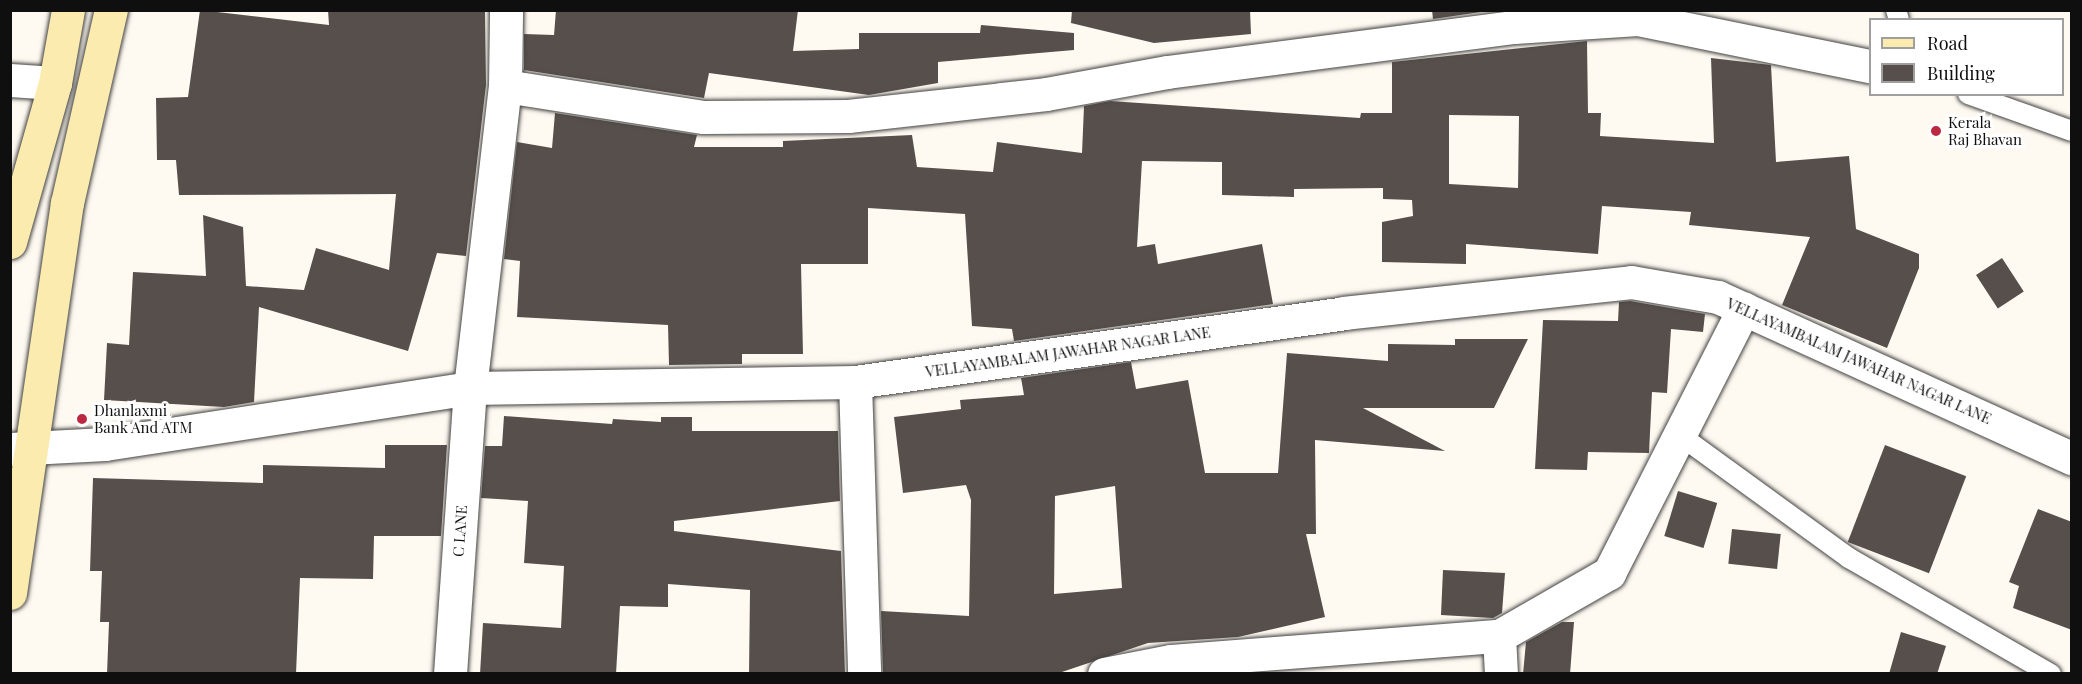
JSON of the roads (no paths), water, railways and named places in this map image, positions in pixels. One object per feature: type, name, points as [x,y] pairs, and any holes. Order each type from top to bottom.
[{"type":"main road","points":[[10,242],[55,83],[68,10]]},
{"type":"main road","points":[[10,593],[20,449],[67,203],[111,10]]},
{"type":"street","name":"C LANE","points":[[450,674],[470,388],[505,86],[506,10]]},
{"type":"street","points":[[505,86],[704,117],[848,116],[1046,94],[1167,72],[1514,27],[1638,19],[1869,66]]},
{"type":"street","points":[[10,80],[55,83]]},
{"type":"street","name":"VELLAYAMBALAM JAWAHAR NAGAR LANE","points":[[20,449],[105,444],[470,388],[855,382],[1343,313],[1631,282],[1718,297],[2072,458]]},
{"type":"street","points":[[1104,674],[1171,661],[1498,636],[1609,573],[1681,436],[1744,308]]},
{"type":"street","points":[[855,382],[864,674]]},
{"type":"street","points":[[1498,636],[1501,674]]},
{"type":"lane","points":[[1974,96],[2072,131]]},
{"type":"lane","points":[[1681,436],[1849,558],[2041,670]]},
{"type":"place","name":"Kerala Raj Bhavan","points":[[1936,131]]},
{"type":"place","name":"Dhanlaxmi Bank And ATM","points":[[82,419]]}]
